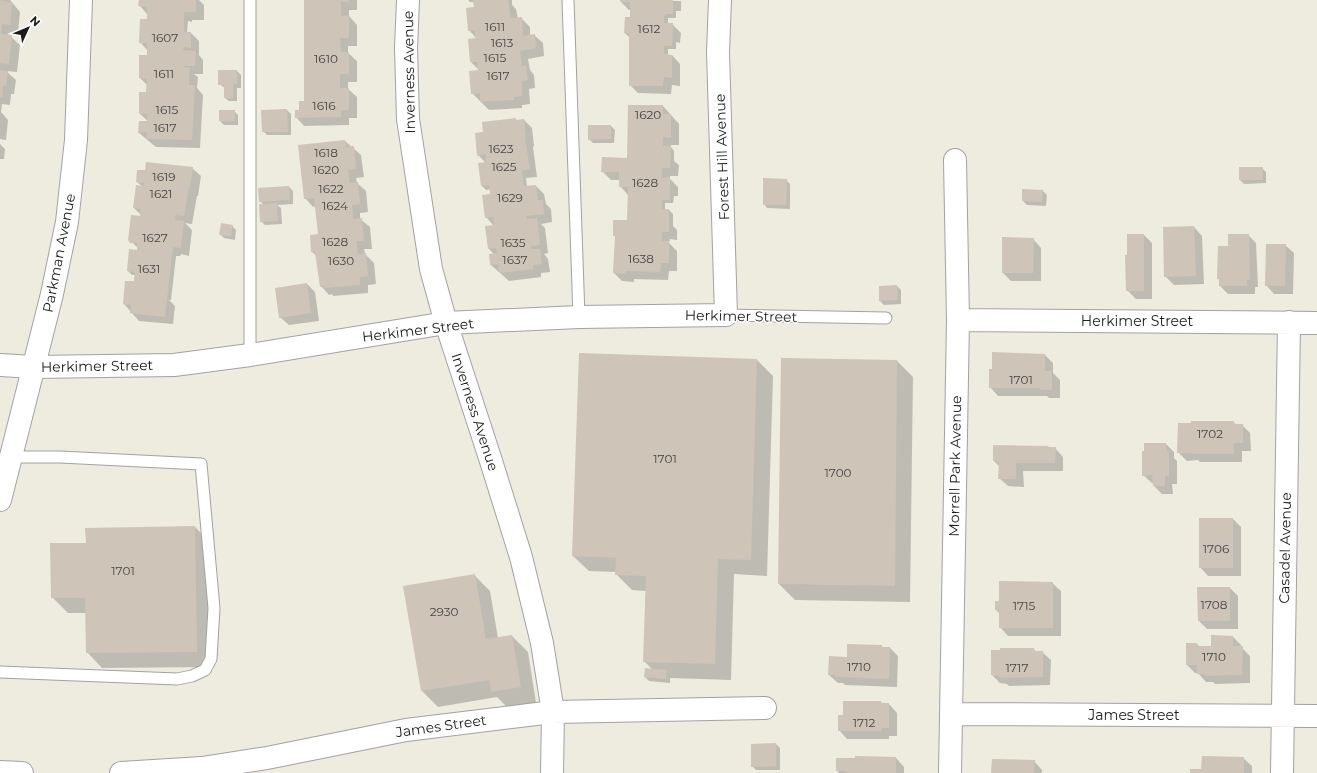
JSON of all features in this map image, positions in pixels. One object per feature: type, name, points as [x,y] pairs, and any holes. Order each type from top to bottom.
[{"type":"street","name":"Parkman Avenue","points":[[0,500],[5,457],[34,367],[60,256],[68,214],[76,140],[81,0]]},
{"type":"street","name":"Inverness Avenue","points":[[408,0],[406,48],[408,120],[431,269],[446,323],[521,557],[542,643],[553,712],[552,773]]},
{"type":"street","name":"Forest Hill Avenue","points":[[720,0],[718,52],[726,315]]},
{"type":"street","name":"Morrell Park Avenue","points":[[950,773],[958,320],[955,160]]},
{"type":"street","name":"Herkimer Street","points":[[0,364],[34,367],[174,365],[250,355],[446,323],[579,316],[726,315]]},
{"type":"street","name":"Herkimer Street","points":[[958,320],[1317,323]]},
{"type":"street","name":"Casadel Avenue","points":[[1282,773],[1289,322]]},
{"type":"street","name":"James Street","points":[[121,773],[202,770],[406,730],[553,712],[765,708]]},
{"type":"street","name":"James Street","points":[[951,714],[1317,716]]},
{"type":"street","points":[[0,772],[22,773]]},
{"type":"lane","points":[[250,0],[250,355]]},
{"type":"lane","points":[[568,0],[579,316]]},
{"type":"lane","name":"Herkimer Street","points":[[726,315],[886,318]]},
{"type":"lane","points":[[0,672],[177,679],[192,676],[205,670],[211,659],[214,608],[201,464],[60,457],[5,457]]},
{"type":"building","points":[[0,0],[12,3],[10,25],[2,24],[1,34],[12,35],[9,64],[0,63]]},
{"type":"building","points":[[139,0],[196,0],[196,12],[184,12],[184,32],[191,32],[191,48],[184,47],[183,50],[196,51],[195,66],[184,66],[190,68],[189,85],[195,85],[192,140],[146,139],[147,132],[138,133],[139,121],[147,121],[147,114],[139,114],[139,92],[146,92],[147,79],[139,78],[139,55],[147,55],[147,43],[139,43],[140,19],[147,19],[147,7],[138,6]]},
{"type":"building","points":[[304,0],[349,0],[349,2],[341,2],[341,16],[349,15],[349,38],[340,38],[341,52],[349,52],[349,74],[340,74],[340,88],[349,88],[349,110],[341,110],[341,117],[295,118],[295,110],[299,110],[299,101],[304,101]]},
{"type":"building","points":[[473,0],[508,0],[511,18],[522,17],[523,36],[535,34],[536,48],[520,51],[522,66],[526,65],[528,80],[522,81],[522,96],[514,97],[514,100],[480,102],[480,93],[471,94],[469,71],[478,70],[477,62],[470,62],[468,39],[476,38],[475,30],[468,31],[466,8],[474,7]]},
{"type":"building","points":[[620,0],[673,0],[673,14],[665,14],[664,18],[664,23],[673,23],[672,46],[664,46],[664,54],[672,55],[672,78],[664,77],[663,86],[629,86],[629,34],[624,33],[625,17],[630,17],[630,2],[620,2]]},
{"type":"building","points":[[0,70],[8,71],[6,86],[3,86],[2,97],[0,97]]},
{"type":"building","points":[[218,70],[237,70],[237,84],[233,84],[233,98],[224,98],[224,85],[218,85]]},
{"type":"building","points":[[628,105],[663,105],[663,114],[671,114],[671,138],[663,137],[663,146],[671,146],[670,168],[662,168],[662,178],[670,177],[670,200],[662,200],[662,209],[669,209],[669,232],[662,232],[662,241],[669,241],[669,263],[661,263],[660,272],[626,271],[626,274],[613,273],[615,236],[613,236],[613,220],[627,220],[628,187],[619,187],[619,172],[601,172],[602,157],[627,158]]},
{"type":"building","points":[[287,109],[288,132],[262,132],[261,110]]},
{"type":"building","points":[[219,110],[235,110],[235,121],[219,121]]},
{"type":"building","points":[[516,118],[516,120],[524,119],[525,138],[530,169],[522,170],[524,186],[536,185],[538,200],[543,200],[544,214],[526,216],[527,219],[537,218],[540,245],[531,246],[531,249],[540,249],[542,264],[533,265],[533,269],[499,273],[498,264],[490,265],[489,254],[497,253],[496,248],[488,249],[485,226],[494,225],[493,217],[485,218],[482,195],[490,194],[489,185],[481,186],[478,163],[486,162],[486,154],[477,156],[475,133],[483,132],[482,122]]},
{"type":"building","points":[[588,125],[611,125],[611,139],[588,140]]},
{"type":"building","points":[[345,140],[346,147],[354,146],[356,169],[348,170],[350,183],[358,182],[360,204],[352,205],[353,219],[362,218],[364,241],[356,241],[358,254],[366,253],[368,276],[360,277],[360,285],[324,288],[324,286],[320,287],[315,252],[311,252],[310,235],[318,234],[314,198],[304,199],[298,145]]},
{"type":"building","points":[[146,162],[193,167],[184,216],[176,215],[175,220],[184,221],[181,248],[173,247],[165,317],[130,313],[131,305],[123,304],[125,281],[134,281],[135,272],[127,271],[129,249],[137,250],[137,243],[130,243],[128,240],[131,215],[140,216],[141,209],[133,208],[136,185],[143,186],[144,183],[136,182],[137,170],[145,170]]},
{"type":"building","points":[[1239,167],[1263,167],[1263,180],[1239,180]]},
{"type":"building","points":[[763,178],[787,179],[786,205],[763,205]]},
{"type":"building","points":[[289,186],[290,200],[259,202],[258,188]]},
{"type":"building","points":[[1022,189],[1043,190],[1042,202],[1022,201]]},
{"type":"building","points":[[277,203],[278,221],[260,222],[259,204]]},
{"type":"building","points":[[221,223],[233,225],[231,236],[219,235]]},
{"type":"building","points":[[1194,226],[1196,276],[1164,277],[1163,227]]},
{"type":"building","points":[[1127,234],[1144,234],[1144,291],[1126,291],[1125,255],[1127,255]]},
{"type":"building","points":[[1228,234],[1249,234],[1250,280],[1247,279],[1247,286],[1219,286],[1219,279],[1217,279],[1218,246],[1228,246]]},
{"type":"building","points":[[1002,237],[1034,238],[1033,273],[1002,273]]},
{"type":"building","points":[[1266,244],[1286,244],[1285,286],[1265,286]]},
{"type":"building","points":[[307,283],[311,313],[279,318],[275,288]]},
{"type":"building","points":[[897,285],[898,300],[879,301],[879,286]]},
{"type":"building","points":[[992,352],[1045,354],[1045,371],[1052,371],[1052,390],[1040,390],[1040,388],[989,388],[989,369],[992,369]]},
{"type":"building","points":[[579,353],[757,359],[751,560],[718,559],[715,664],[643,662],[646,576],[615,575],[616,558],[572,556]]},
{"type":"building","points":[[781,358],[897,360],[895,586],[778,584]]},
{"type":"building","points":[[1191,421],[1234,421],[1234,424],[1243,424],[1243,443],[1234,443],[1234,454],[1177,453],[1178,423],[1191,423]]},
{"type":"building","points":[[1144,443],[1166,443],[1166,451],[1169,452],[1169,476],[1165,476],[1165,486],[1153,486],[1152,475],[1142,476],[1142,451],[1144,451]]},
{"type":"building","points":[[993,445],[1056,447],[1055,463],[1016,463],[1016,479],[998,479],[999,462],[993,461]]},
{"type":"building","points":[[1199,518],[1233,518],[1233,568],[1199,568]]},
{"type":"building","points":[[195,526],[197,652],[86,653],[85,598],[51,598],[50,543],[86,543],[85,528]]},
{"type":"building","points":[[475,574],[486,639],[512,635],[521,687],[491,692],[489,680],[421,691],[403,586]]},
{"type":"building","points":[[999,581],[1053,582],[1053,628],[999,628],[999,610],[995,610],[995,601],[999,601]]},
{"type":"building","points":[[1197,587],[1230,587],[1230,621],[1198,621]]},
{"type":"building","points":[[1211,635],[1233,636],[1233,646],[1243,646],[1242,675],[1205,676],[1205,674],[1197,674],[1197,665],[1186,665],[1186,643],[1197,643],[1197,646],[1211,646]]},
{"type":"building","points":[[847,644],[882,645],[882,647],[890,647],[889,679],[835,677],[835,675],[828,675],[829,656],[847,657]]},
{"type":"building","points":[[1000,648],[1034,648],[1034,651],[1043,651],[1043,677],[1000,678],[1000,676],[991,675],[991,650],[1000,650]]},
{"type":"building","points":[[645,668],[667,670],[666,679],[644,677]]},
{"type":"building","points":[[843,701],[881,701],[881,703],[889,703],[889,728],[881,728],[882,731],[838,731],[838,715],[843,715]]},
{"type":"building","points":[[776,743],[776,766],[751,767],[751,744]]},
{"type":"building","points":[[855,756],[896,757],[896,773],[846,773],[846,771],[836,771],[836,758],[855,758]]},
{"type":"building","points":[[1202,756],[1244,757],[1244,773],[1190,773],[1190,769],[1201,769]]},
{"type":"building","points":[[992,759],[1035,760],[1034,773],[991,773]]}]
